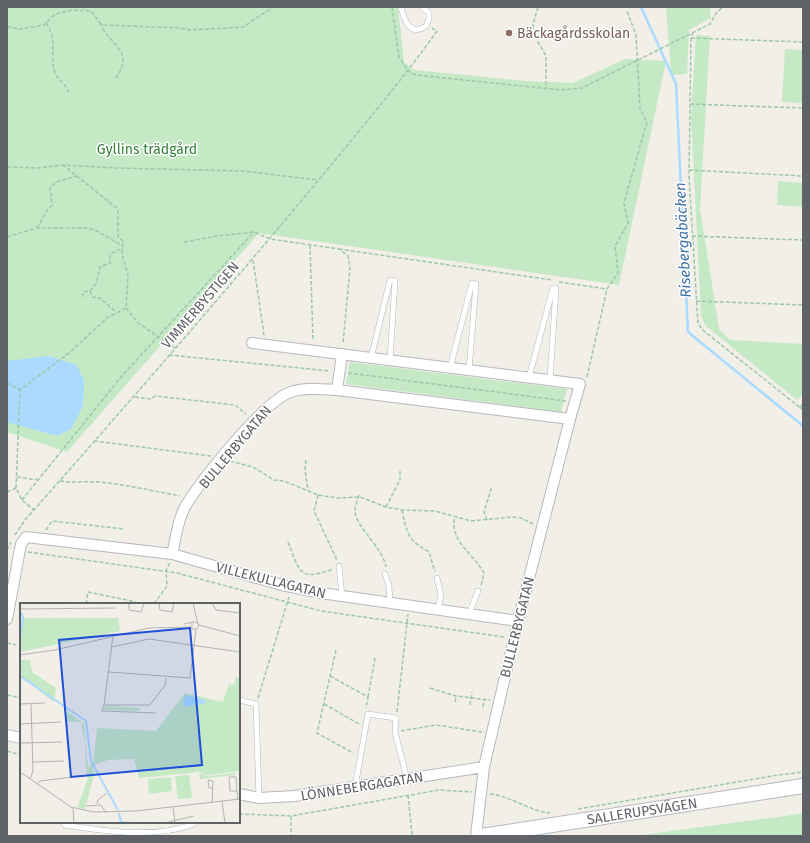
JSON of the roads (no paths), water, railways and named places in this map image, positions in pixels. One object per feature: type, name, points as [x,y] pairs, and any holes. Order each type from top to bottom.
[{"type":"main road","name":"SALLERUPSVÄGEN","points":[[482,836],[803,786]]},
{"type":"street","name":"BULLERBYGATAN","points":[[252,343],[580,384],[518,621],[484,767],[476,836]]},
{"type":"street","points":[[337,390],[342,354]]},
{"type":"street","name":"BULLERBYGATAN","points":[[172,554],[179,523],[185,508],[192,498],[223,457],[254,420],[270,404],[287,394],[301,390],[337,390],[570,419]]},
{"type":"street","name":"VILLEKULLAGATAN","points":[[7,619],[21,544],[26,537],[172,554],[291,587],[342,596],[518,621]]},
{"type":"street","points":[[7,735],[20,738]]},
{"type":"street","name":"LÖNNEBERGAGATAN","points":[[240,794],[259,798],[295,796],[484,767]]},
{"type":"lane","points":[[401,7],[404,19],[409,27],[417,30],[427,25],[430,13],[422,7]]},
{"type":"lane","points":[[371,358],[390,280],[395,280],[390,360]]},
{"type":"lane","points":[[450,368],[472,284],[476,284],[469,370]]},
{"type":"lane","points":[[529,378],[553,288],[556,288],[550,380]]},
{"type":"lane","points":[[339,566],[342,596]]},
{"type":"lane","points":[[385,574],[389,586],[390,603]]},
{"type":"lane","points":[[437,578],[441,595],[438,610]]},
{"type":"lane","points":[[469,614],[478,591]]},
{"type":"lane","points":[[240,700],[256,704],[259,798]]},
{"type":"lane","points":[[355,787],[364,727],[368,714],[396,718],[394,732],[407,779]]},
{"type":"lane","points":[[64,823],[65,825],[115,832],[179,830],[194,823]]},
{"type":"water","points":[[49,356],[77,365],[84,381],[83,406],[71,429],[57,436],[7,422],[7,361]]},
{"type":"waterway","name":"Risebergabäcken","points":[[641,7],[676,84],[688,332],[803,426]]},
{"type":"place","name":"Bäckagårdsskolan","points":[[509,33]]},
{"type":"park label","name":"Gyllins trädgård","points":[[147,149]]}]
